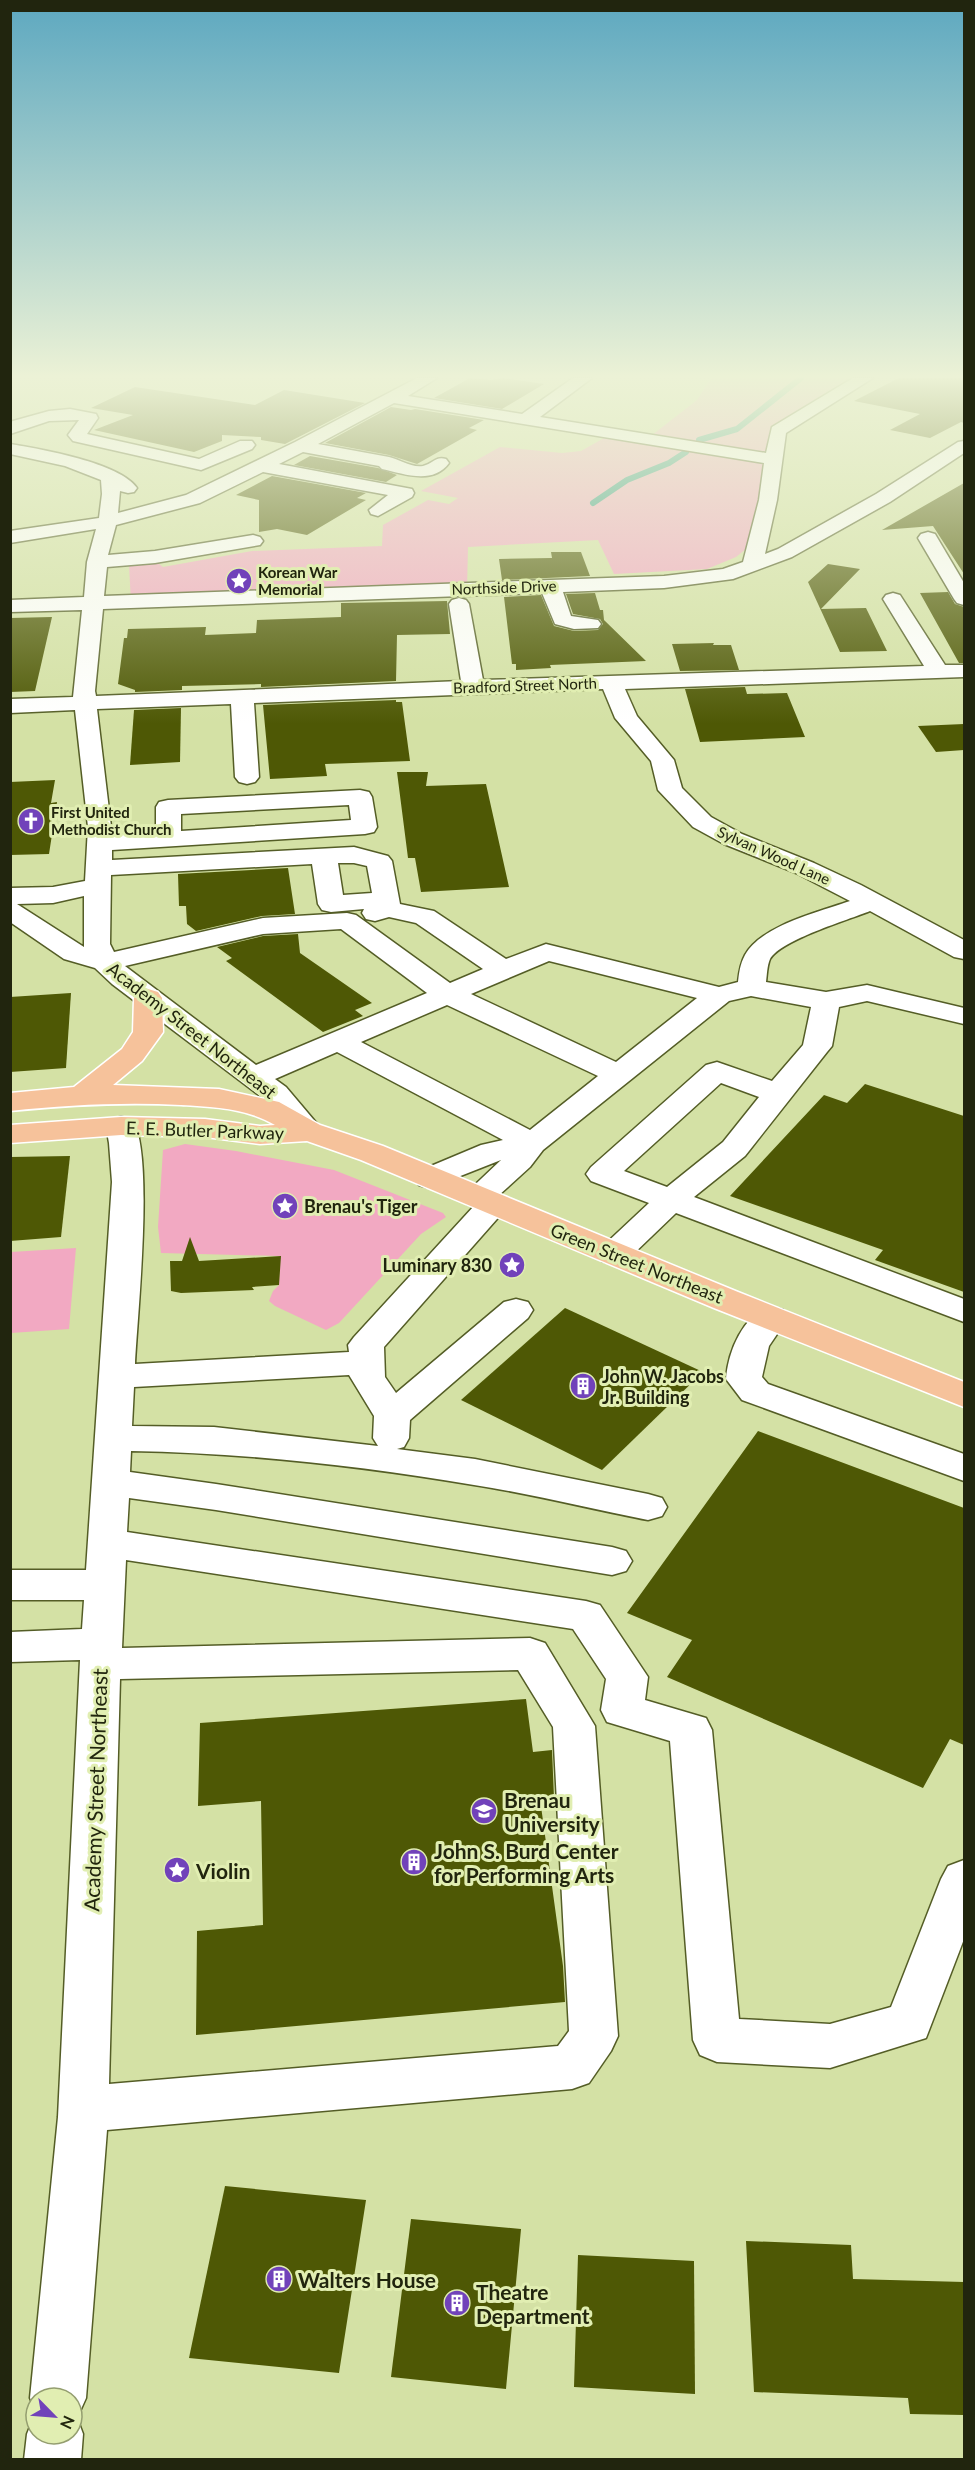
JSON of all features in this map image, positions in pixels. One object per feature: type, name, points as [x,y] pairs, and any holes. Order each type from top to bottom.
[{"type":"highway","points":[[121,1126],[115,1115],[82,1095],[132,1055],[148,1032],[148,998]]},
{"type":"highway","name":"E. E. Butler Parkway","points":[[10,1102],[132,1092],[219,1098],[268,1108],[309,1132]]},
{"type":"highway","name":"E. E. Butler Parkway","points":[[10,1134],[121,1126],[205,1128],[260,1135],[309,1132]]},
{"type":"highway","name":"Green Street Northeast","points":[[309,1132],[372,1153],[964,1395]]},
{"type":"street","name":"Academy Street Northeast","points":[[111,493],[98,557],[97,616],[84,691],[100,827],[96,944],[105,962],[148,998],[275,1093],[309,1132]]},
{"type":"street","points":[[136,493],[149,498],[193,499]]},
{"type":"street","points":[[15,537],[107,522],[193,499],[205,493]]},
{"type":"street","points":[[378,510],[405,493]]},
{"type":"street","points":[[752,565],[769,493]]},
{"type":"street","name":"Northside Drive","points":[[10,606],[97,616],[242,597],[697,579],[726,575],[784,553],[890,493]]},
{"type":"street","points":[[15,537],[72,540],[98,557],[155,557],[253,541]]},
{"type":"street","points":[[928,538],[964,599]]},
{"type":"street","points":[[550,585],[562,620],[591,624]]},
{"type":"street","points":[[235,618],[242,597]]},
{"type":"street","points":[[893,599],[939,672]]},
{"type":"street","points":[[459,604],[473,687]]},
{"type":"street","name":"Bradford Street North","points":[[10,706],[473,687],[964,671]]},
{"type":"street","name":"Sylvan Wood Lane","points":[[610,682],[626,718],[662,759],[670,790],[702,822],[733,838],[805,868],[964,951]]},
{"type":"street","points":[[242,697],[247,777]]},
{"type":"street","points":[[10,884],[58,881],[169,839],[349,828],[354,855]]},
{"type":"street","points":[[10,896],[53,896],[98,866],[354,855],[379,861],[386,905]]},
{"type":"street","points":[[324,856],[339,913],[447,994],[619,1075]]},
{"type":"street","points":[[751,988],[757,958],[766,946],[782,937],[871,902]]},
{"type":"street","points":[[10,910],[67,950],[105,962],[263,926],[386,905],[426,917],[504,970]]},
{"type":"street","points":[[253,1077],[546,952],[719,994],[751,988],[826,1001],[867,993],[964,1016]]},
{"type":"street","points":[[389,1461],[392,1416],[367,1377],[366,1345],[532,1143],[719,994]]},
{"type":"street","points":[[615,1254],[671,1200],[734,1149],[817,1046],[826,1001]]},
{"type":"street","points":[[338,1040],[358,1053],[532,1143]]},
{"type":"street","points":[[778,1093],[717,1071],[602,1174],[964,1311]]},
{"type":"street","name":"Academy Street Northeast","points":[[59,2386],[83,2109],[101,1654],[128,1182],[125,1143],[121,1126]]},
{"type":"street","points":[[430,1178],[492,1152],[532,1143]]},
{"type":"street","points":[[392,1416],[516,1310]]},
{"type":"street","points":[[771,1318],[756,1337],[744,1359],[744,1379],[755,1392],[964,1468]]},
{"type":"street","points":[[117,1377],[171,1372],[367,1363]]},
{"type":"street","points":[[113,1438],[214,1440],[475,1472],[648,1507]]},
{"type":"street","points":[[111,1483],[216,1497],[612,1561]]},
{"type":"street","points":[[107,1543],[586,1616],[627,1677],[622,1710],[691,1730],[717,2040],[830,2046],[909,2023],[964,1879]]},
{"type":"street","points":[[10,1585],[105,1585]]},
{"type":"street","points":[[10,1647],[101,1654],[530,1654],[574,1726],[594,2036],[572,2067],[83,2109]]},
{"type":"shaded area","points":[[433,493],[766,493],[756,541],[736,557],[707,569],[614,574],[598,540],[468,547],[467,589],[131,602],[129,565],[155,561],[163,567],[252,551],[382,546],[383,525],[428,500],[449,504],[458,498]]},
{"type":"shaded area","points":[[185,1144],[236,1151],[334,1170],[443,1213],[446,1217],[421,1234],[339,1323],[326,1330],[269,1301],[273,1291],[279,1285],[280,1256],[161,1253],[158,1227],[163,1150]]},
{"type":"shaded area","points":[[76,1248],[69,1329],[11,1333],[11,1252]]},
{"type":"building","points":[[366,493],[357,498],[366,500],[307,535],[277,529],[259,532],[259,500],[236,495]]},
{"type":"building","points":[[946,493],[964,493],[964,574],[933,526],[882,530]]},
{"type":"building","points":[[551,552],[581,552],[590,576],[502,580],[499,559],[552,558]]},
{"type":"building","points":[[828,564],[860,569],[821,609],[866,608],[887,651],[840,652],[808,582]]},
{"type":"building","points":[[948,592],[955,604],[964,607],[964,663],[959,663],[920,593]]},
{"type":"building","points":[[595,593],[600,610],[603,610],[604,620],[646,661],[550,665],[551,668],[516,670],[516,664],[512,664],[504,597],[541,595],[554,626],[574,631],[598,630],[603,624],[600,619],[573,614],[566,594]]},
{"type":"building","points":[[447,601],[450,634],[397,635],[396,681],[261,687],[261,684],[182,686],[182,690],[135,692],[135,690],[118,684],[124,638],[127,638],[128,629],[206,627],[205,635],[256,633],[257,620],[341,617],[341,603]]},
{"type":"building","points":[[52,617],[35,691],[10,692],[10,618]]},
{"type":"building","points":[[714,643],[713,645],[731,645],[739,670],[680,671],[672,644]]},
{"type":"building","points":[[745,687],[747,694],[787,693],[805,737],[700,742],[685,689]]},
{"type":"building","points":[[396,700],[396,702],[402,702],[410,761],[325,764],[327,776],[270,779],[263,705]]},
{"type":"building","points":[[181,708],[180,762],[130,765],[134,710]]},
{"type":"building","points":[[964,724],[964,750],[936,752],[918,726]]},
{"type":"building","points":[[397,772],[428,772],[426,786],[486,784],[509,887],[421,892],[415,858],[408,858]]},
{"type":"building","points":[[55,780],[51,803],[57,802],[49,854],[10,855],[10,782]]},
{"type":"building","points":[[288,868],[295,914],[262,916],[196,931],[187,924],[186,906],[179,906],[178,874]]},
{"type":"building","points":[[298,934],[300,953],[372,1003],[355,1010],[363,1016],[323,1032],[226,961],[232,958],[217,947],[263,936]]},
{"type":"building","points":[[71,993],[66,1068],[10,1072],[10,997]]},
{"type":"building","points":[[865,1084],[964,1116],[964,1292],[875,1260],[883,1250],[730,1196],[824,1095],[847,1103]]},
{"type":"building","points":[[70,1156],[61,1237],[10,1241],[10,1157]]},
{"type":"building","points":[[190,1237],[199,1261],[281,1256],[279,1285],[252,1287],[254,1290],[181,1293],[171,1291],[170,1261],[182,1261]]},
{"type":"building","name":"John W. Jacobs Jr. Building","points":[[565,1308],[703,1372],[602,1470],[461,1400]]},
{"type":"building","points":[[758,1431],[964,1508],[964,1745],[950,1739],[923,1788],[667,1677],[692,1640],[627,1613]]},
{"type":"building","name":"John S. Burd Center for Performing Arts","points":[[526,1699],[533,1752],[552,1750],[554,1798],[540,1799],[563,1966],[565,2002],[196,2035],[197,1931],[263,1925],[261,1801],[198,1806],[200,1723]]},
{"type":"building","name":"Walters House","points":[[225,2186],[366,2200],[339,2373],[189,2358]]},
{"type":"building","name":"Theatre Department","points":[[411,2219],[521,2229],[506,2389],[391,2377]]},
{"type":"building","points":[[746,2241],[851,2245],[853,2279],[964,2282],[964,2415],[910,2414],[908,2398],[754,2392]]},
{"type":"building","points":[[578,2255],[694,2261],[695,2394],[574,2387]]},
{"type":"waterway","points":[[593,503],[607,493]]},
{"type":"place","name":"Korean War Memorial","points":[[239,581]]},
{"type":"place","name":"First United Methodist Church","points":[[31,821]]},
{"type":"place","name":"Brenau's Tiger","points":[[285,1206]]},
{"type":"place","name":"Luminary 830","points":[[512,1265]]},
{"type":"place","name":"John W. Jacobs Jr. Building","points":[[583,1386]]},
{"type":"place","name":"Brenau University","points":[[484,1811]]},
{"type":"place","name":"John S. Burd Center for Performing Arts","points":[[414,1862]]},
{"type":"place","name":"Violin","points":[[177,1870]]},
{"type":"place","name":"Walters House","points":[[279,2279]]},
{"type":"place","name":"Theatre Department","points":[[457,2303]]}]
